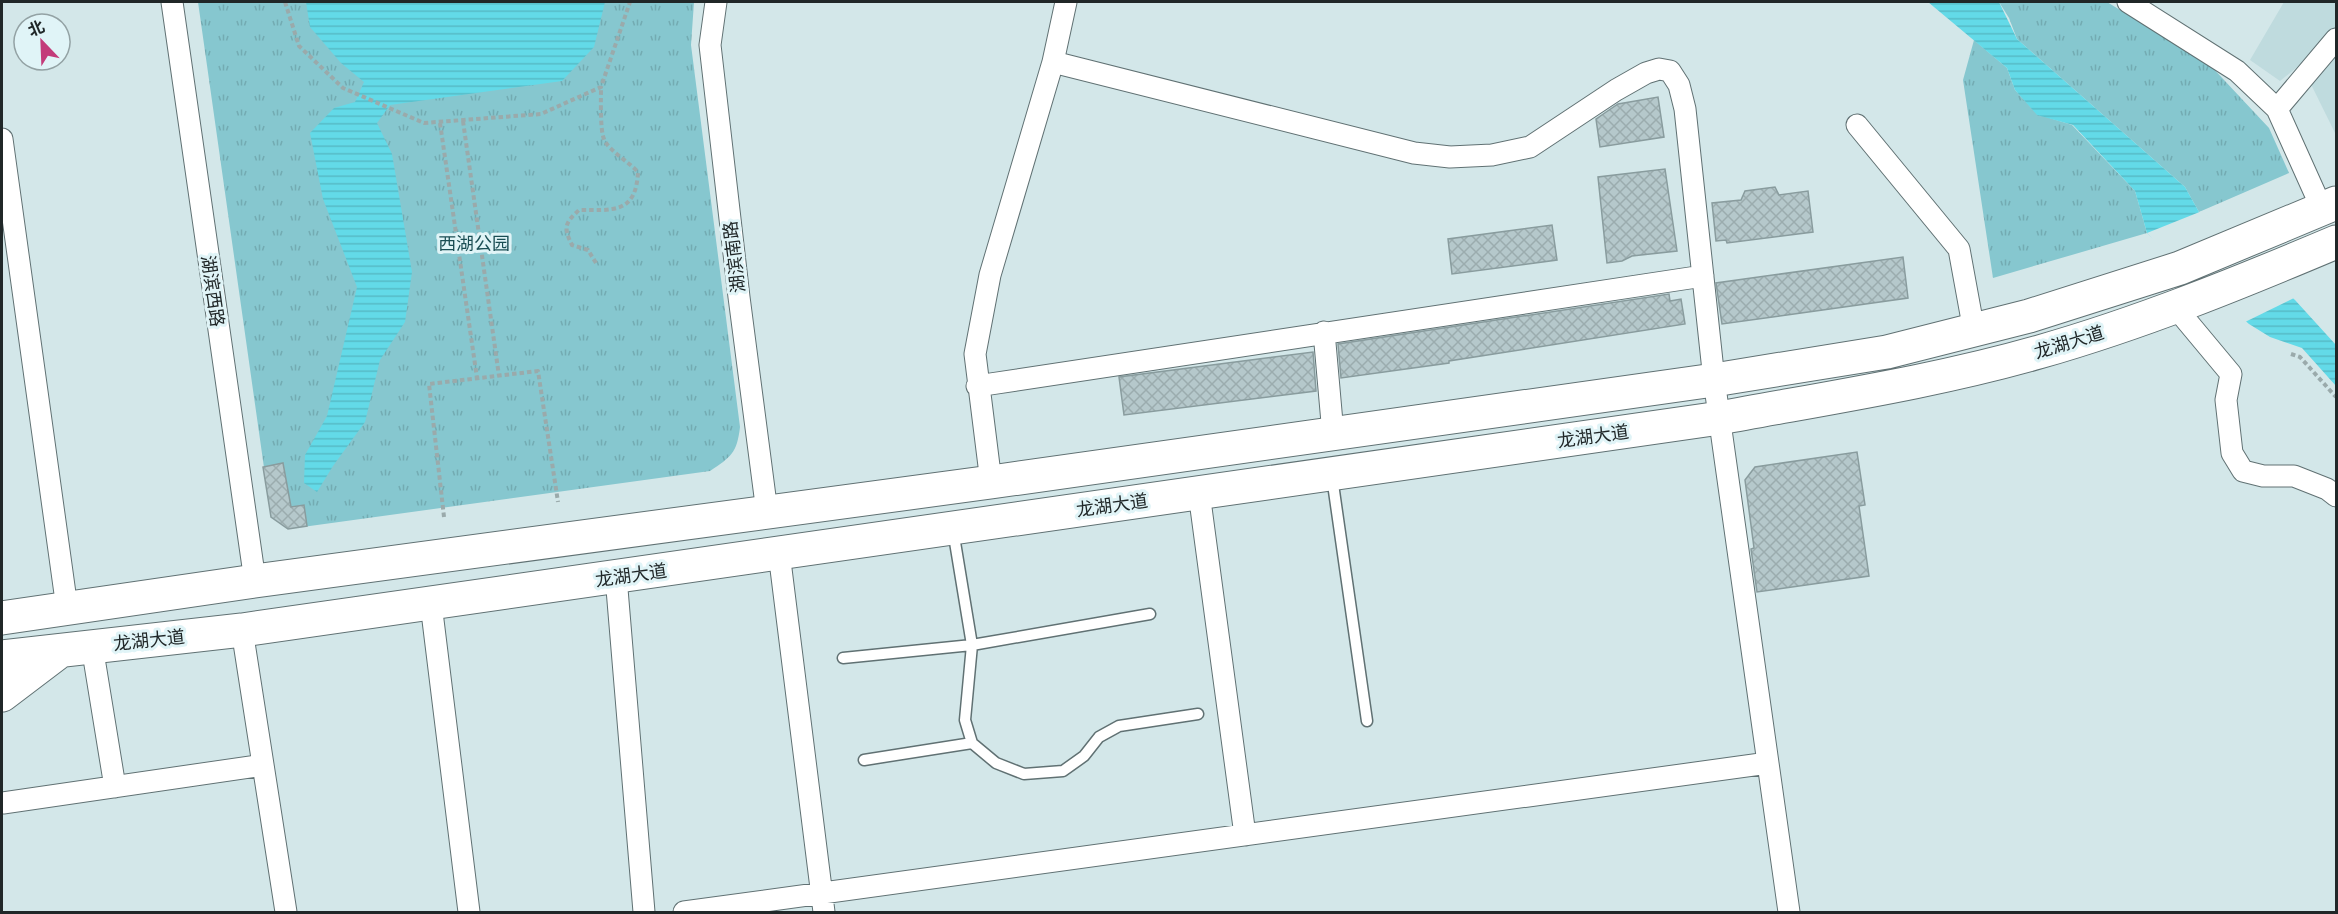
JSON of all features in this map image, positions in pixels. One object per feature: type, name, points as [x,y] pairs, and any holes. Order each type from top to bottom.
[{"type":"main road","name":"龙湖大道","points":[[2,618],[255,581],[1333,434],[1714,380],[1887,352],[1974,331],[2180,268],[2329,206]]},
{"type":"main road","name":"龙湖大道","points":[[2,657],[242,630],[1720,418],[1916,382],[2039,352],[2176,308],[2337,242]]},
{"type":"main road","points":[[2,595],[55,610]]},
{"type":"main road","points":[[2,695],[77,648]]},
{"type":"street","name":"湖滨西路","points":[[172,2],[255,581]]},
{"type":"street","name":"湖滨南路","points":[[716,2],[710,45],[767,512]]},
{"type":"street","points":[[991,482],[977,386],[975,354],[990,275],[1053,62],[1066,2]]},
{"type":"street","points":[[2128,2],[2237,71],[2277,109],[2329,206]]},
{"type":"street","points":[[2277,109],[2337,39]]},
{"type":"street","points":[[1053,62],[1414,153],[1450,157],[1492,155],[1530,147],[1616,90],[1646,73],[1659,69],[1670,71],[1679,85],[1686,109],[1714,380],[1789,912]]},
{"type":"street","points":[[1857,124],[1959,249],[1974,331]]},
{"type":"street","points":[[2,139],[55,610]]},
{"type":"street","points":[[977,386],[1703,276]]},
{"type":"street","points":[[2176,308],[2231,374],[2226,400],[2230,442],[2232,453],[2243,471],[2263,476],[2295,476],[2327,489],[2337,496]]},
{"type":"street","points":[[1324,332],[1333,434]]},
{"type":"street","points":[[1199,493],[1245,835]]},
{"type":"street","points":[[779,553],[823,903]]},
{"type":"street","points":[[616,577],[644,912]]},
{"type":"street","points":[[431,603],[469,912]]},
{"type":"street","points":[[242,630],[286,912]]},
{"type":"street","points":[[77,648],[115,787]]},
{"type":"street","points":[[684,912],[823,903],[1245,835],[1768,763]]},
{"type":"street","points":[[3,803],[263,765]]},
{"type":"lane","points":[[1332,474],[1367,721]]},
{"type":"lane","points":[[952,528],[972,645],[965,720],[972,743],[996,763],[1024,774],[1063,771],[1084,756],[1099,737],[1119,726],[1198,714]]},
{"type":"lane","points":[[843,658],[972,645],[1150,614]]},
{"type":"lane","points":[[864,760],[972,743]]},
{"type":"path","points":[[285,2],[299,46],[343,88],[424,123],[541,114],[601,87]]},
{"type":"path","points":[[596,264],[588,250],[572,245],[565,233],[567,220],[579,210],[613,210],[627,205],[637,189],[638,172],[603,139],[601,87],[630,2]]},
{"type":"path","points":[[463,121],[500,376]]},
{"type":"path","points":[[440,123],[477,378]]},
{"type":"path","points":[[2291,354],[2300,357],[2337,397]]},
{"type":"path","points":[[444,517],[429,384],[538,371],[558,502]]},
{"type":"shaded area","points":[[306,2],[605,2],[594,47],[562,81],[390,105],[377,123],[392,154],[412,272],[405,322],[380,360],[365,422],[317,492],[304,483],[305,455],[327,416],[357,287],[323,199],[310,133],[334,108],[355,102],[364,82],[341,63],[310,27]]},
{"type":"shaded area","points":[[1928,2],[1999,2],[2017,39],[2185,187],[2199,212],[2295,300],[2336,345],[2336,386],[2302,348],[2270,337],[2249,324],[2147,233],[2135,191],[2073,125],[2037,115],[2015,90],[2007,68]]},
{"type":"shaded area","points":[[2284,2],[2336,2],[2336,135],[2301,64],[2280,81],[2250,60]]},
{"type":"green space","name":"西湖公园","points":[[198,2],[694,2],[691,45],[740,427],[732,454],[710,471],[288,529],[271,517]]},
{"type":"green space","points":[[1999,2],[2107,2],[2210,65],[2269,128],[2289,173],[2199,212],[2185,187],[2017,39],[2009,18]]},
{"type":"green space","points":[[1974,40],[2007,68],[2015,90],[2037,114],[2072,125],[2135,191],[2147,233],[1993,278],[1963,80]]},
{"type":"pier","points":[[2202,211],[2296,297],[2243,323],[2147,233]]},
{"type":"building","points":[[1658,97],[1664,137],[1600,147],[1596,119],[1618,104]]},
{"type":"building","points":[[1665,169],[1677,251],[1632,256],[1622,261],[1607,263],[1598,177]]},
{"type":"building","points":[[1775,187],[1779,195],[1808,191],[1813,232],[1727,243],[1726,240],[1716,241],[1712,203],[1741,200],[1745,191]]},
{"type":"building","points":[[1552,225],[1557,260],[1452,274],[1448,239]]},
{"type":"building","points":[[1903,257],[1908,298],[1722,324],[1716,283]]},
{"type":"building","points":[[1669,294],[1670,301],[1681,299],[1685,324],[1449,361],[1449,363],[1341,378],[1338,344]]},
{"type":"building","points":[[1313,352],[1316,391],[1124,415],[1119,377]]},
{"type":"building","points":[[1857,452],[1865,505],[1859,506],[1869,576],[1757,592],[1745,480],[1755,467]]},
{"type":"building","points":[[283,463],[291,507],[304,505],[307,526],[288,529],[271,517],[263,467]]}]
